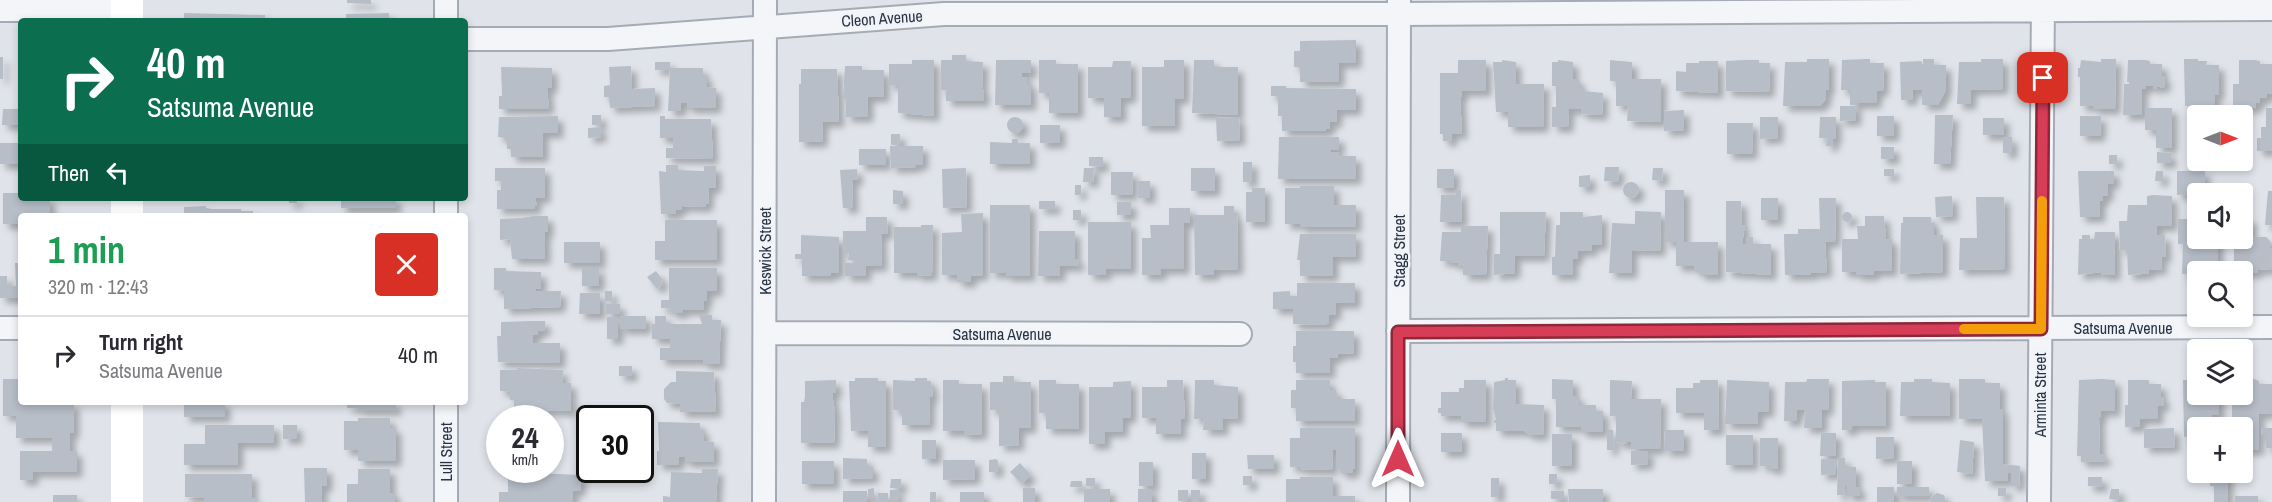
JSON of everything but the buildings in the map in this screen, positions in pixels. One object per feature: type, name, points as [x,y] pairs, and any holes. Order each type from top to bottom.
[{"type":"main road","points":[[127,405],[127,502]]},
{"type":"street","points":[[446,0],[446,18]]},
{"type":"street","name":"Keswick Street","points":[[765,0],[765,502]]},
{"type":"street","name":"Cleon Avenue","points":[[468,39],[608,39],[944,14],[1399,7],[2043,5],[2272,9]]},
{"type":"street","name":"Arminta Street","points":[[2039,502],[2043,5]]},
{"type":"street","name":"Stagg Street","points":[[1398,502],[1399,7]]},
{"type":"street","points":[[0,10],[127,10]]},
{"type":"street","name":"Satsuma Avenue","points":[[1398,332],[2272,327]]},
{"type":"street","points":[[0,328],[18,328]]},
{"type":"street","name":"Satsuma Avenue","points":[[765,333],[1240,334]]},
{"type":"street","name":"Lull Street","points":[[446,405],[446,502]]},
{"type":"slow traffic","points":[[1964,329],[2041,329],[2042,201]]},
{"type":"route","points":[[1398,459],[1398,332],[2041,329],[2043,78]]}]
